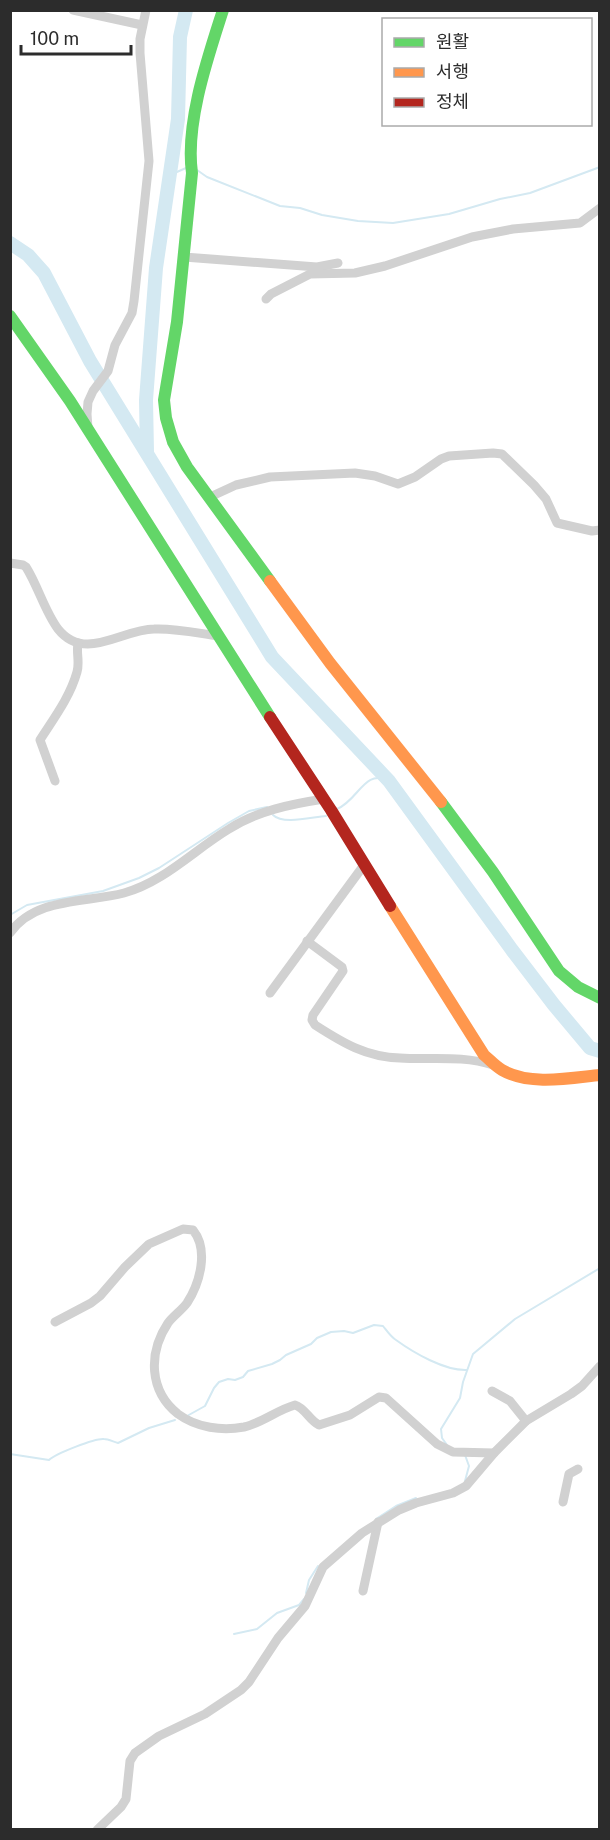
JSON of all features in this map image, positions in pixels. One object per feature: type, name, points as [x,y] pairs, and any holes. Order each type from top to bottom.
[{"type":"street","points":[[73,10],[142,25]]},
{"type":"street","points":[[88,430],[88,402],[108,371],[114,345],[132,313],[134,301],[149,161],[140,53],[142,25],[146,10]]},
{"type":"street","points":[[223,10],[196,102],[184,257],[177,322],[164,400],[164,411],[176,448],[300,625],[487,863],[558,970],[594,997],[600,998]]},
{"type":"street","points":[[266,299],[271,294],[310,274],[355,273],[385,266],[472,237],[513,229],[580,223],[600,208]]},
{"type":"street","points":[[184,257],[317,267],[338,263]]},
{"type":"street","points":[[10,316],[58,383],[484,1054],[495,1065]]},
{"type":"street","points":[[210,497],[236,485],[270,477],[355,473],[375,476],[398,484],[415,477],[449,456],[493,453],[502,454],[534,484],[546,499],[557,523],[592,531],[600,530]]},
{"type":"street","points":[[10,563],[26,567],[58,628],[78,643],[97,643],[155,628],[218,636]]},
{"type":"street","points":[[55,781],[40,740],[74,682],[78,666],[78,643]]},
{"type":"street","points":[[12,930],[40,909],[102,898],[136,889],[191,857],[228,829],[251,817],[291,805],[324,799]]},
{"type":"street","points":[[270,993],[364,865]]},
{"type":"street","points":[[308,941],[342,967],[343,971],[313,1015],[312,1020],[315,1025],[348,1046],[366,1053],[400,1058],[479,1060],[522,1077],[600,1076]]},
{"type":"street","points":[[55,1322],[100,1296],[149,1244],[183,1229],[194,1230],[199,1237],[201,1251],[196,1287],[186,1304],[168,1323],[157,1348],[153,1368],[159,1389],[171,1408],[186,1420],[202,1426],[218,1428],[245,1427],[295,1405],[318,1425],[350,1415],[379,1397],[386,1398],[437,1444],[453,1452],[494,1453]]},
{"type":"street","points":[[97,1830],[121,1807],[126,1798],[130,1761],[135,1753],[159,1736],[205,1714],[241,1690],[249,1682],[278,1638],[305,1606],[323,1567],[378,1522],[416,1503],[453,1493],[466,1486],[494,1453],[526,1421],[577,1390],[600,1366]]},
{"type":"street","points":[[492,1391],[510,1401],[526,1421]]},
{"type":"street","points":[[563,1502],[569,1474],[578,1469]]},
{"type":"street","points":[[363,1591],[378,1522]]},
{"type":"waterway","points":[[147,452],[146,400],[156,268],[178,119],[180,37],[186,10]]},
{"type":"waterway","points":[[197,170],[207,177],[280,206],[300,208],[322,215],[358,221],[393,223],[449,214],[530,193],[600,167]]},
{"type":"waterway","points":[[170,175],[186,168]]},
{"type":"waterway","points":[[10,243],[28,255],[44,273],[90,361],[272,657],[389,781],[554,1005],[590,1048],[600,1051]]},
{"type":"waterway","points":[[337,809],[345,805],[367,782],[380,778],[389,781]]},
{"type":"waterway","points":[[10,915],[27,905],[103,891],[139,878],[159,868],[249,811],[267,807]]},
{"type":"waterway","points":[[273,815],[284,820],[326,816]]},
{"type":"waterway","points":[[447,1445],[442,1438],[441,1429],[460,1398],[473,1354],[515,1319],[600,1268]]},
{"type":"waterway","points":[[187,1416],[205,1406],[219,1382],[243,1377],[248,1371],[272,1364],[331,1332],[353,1333],[374,1325],[383,1326],[394,1339],[421,1355],[449,1368],[467,1370]]},
{"type":"waterway","points":[[10,1454],[49,1460],[99,1439],[118,1443],[149,1428],[175,1420]]},
{"type":"waterway","points":[[465,1455],[469,1466],[465,1481]]},
{"type":"waterway","points":[[376,1519],[396,1506],[416,1498]]},
{"type":"waterway","points":[[306,1593],[309,1580],[318,1566]]},
{"type":"waterway","points":[[234,1634],[257,1629],[277,1613],[299,1605],[304,1599]]},
{"type":"traffic: fast","points":[[223,10],[199,90],[195,112],[192,133],[192,173],[177,322],[164,400],[166,418],[173,442],[187,467],[270,581]]},
{"type":"traffic: fast","points":[[10,316],[70,401],[270,717]]},
{"type":"traffic: fast","points":[[441,802],[493,872],[559,971],[578,987],[600,998]]},
{"type":"traffic: slow","points":[[270,581],[330,663],[441,802]]},
{"type":"traffic: slow","points":[[390,906],[484,1055],[497,1067],[513,1075],[537,1079],[600,1075]]},
{"type":"traffic: jam","points":[[270,717],[390,906]]}]
